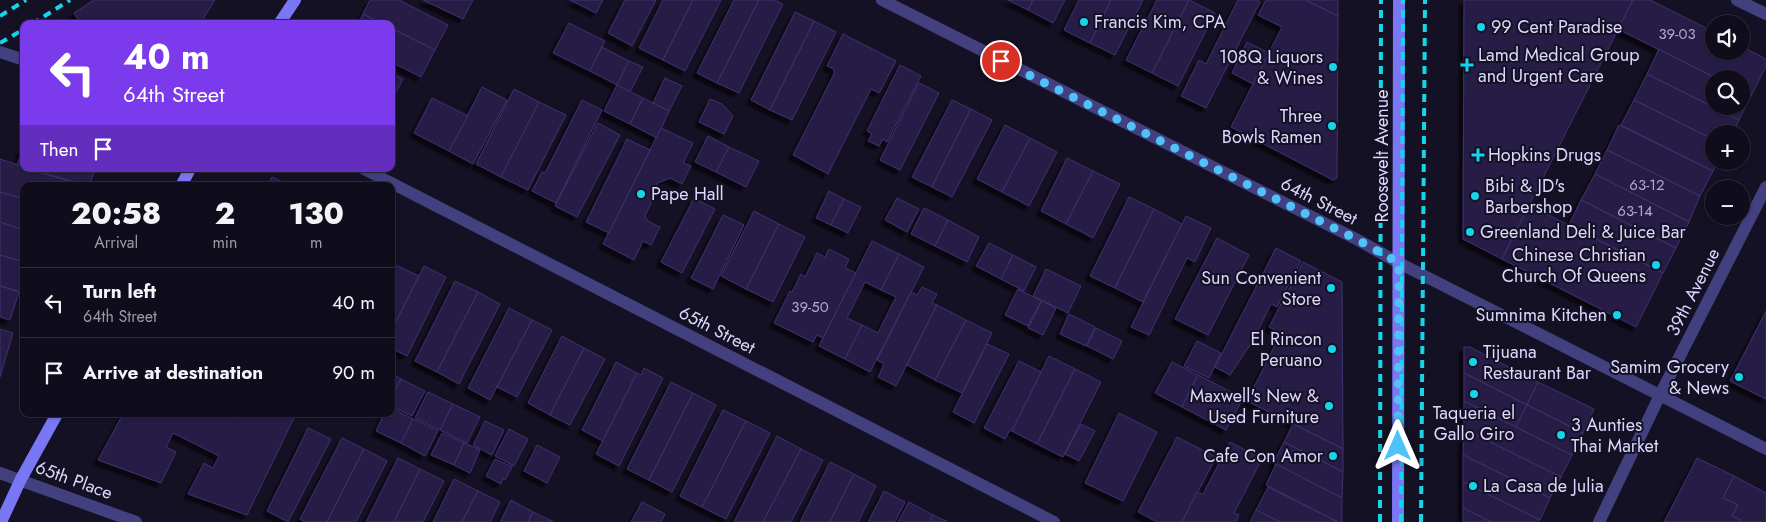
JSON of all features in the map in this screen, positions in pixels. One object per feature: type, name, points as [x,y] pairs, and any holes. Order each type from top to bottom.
[{"type":"main road","points":[[282,20],[295,0]]},
{"type":"main road","name":"Roosevelt Avenue","points":[[1398,522],[1399,0]]},
{"type":"main road","points":[[1,522],[21,479],[55,417]]},
{"type":"street","name":"64th Street","points":[[882,0],[1358,240],[1399,263],[1766,449]]},
{"type":"street","points":[[1738,0],[1766,14]]},
{"type":"street","points":[[0,52],[20,59]]},
{"type":"street","name":"65th Street","points":[[370,172],[389,182]]},
{"type":"street","name":"65th Street","points":[[395,185],[1054,522]]},
{"type":"street","name":"39th Avenue","points":[[1599,522],[1660,396],[1766,187]]},
{"type":"street","name":"65th Place","points":[[0,473],[136,522]]},
{"type":"building","points":[[94,0],[215,0],[202,20],[78,20],[74,13]]},
{"type":"building","points":[[370,0],[399,0],[448,25],[435,50],[395,30],[395,20],[375,20],[363,14]]},
{"type":"building","points":[[423,0],[473,0],[463,19]]},
{"type":"building","points":[[570,0],[603,0],[596,13]]},
{"type":"building","points":[[625,0],[656,0],[632,46],[608,33]]},
{"type":"building","points":[[663,0],[693,0],[663,60],[639,48]]},
{"type":"building","points":[[693,0],[721,0],[685,71],[663,60]]},
{"type":"building","points":[[734,0],[759,0],[717,83],[697,73]]},
{"type":"building","points":[[759,0],[774,0],[783,4],[739,93],[717,83]]},
{"type":"building","points":[[1008,0],[1033,0],[1028,10]]},
{"type":"building","points":[[1033,0],[1065,0],[1053,23],[1028,10]]},
{"type":"building","points":[[1079,0],[1111,0],[1090,43],[1064,30]]},
{"type":"building","points":[[1111,0],[1143,0],[1115,55],[1090,43]]},
{"type":"building","points":[[1157,0],[1189,0],[1152,73],[1126,60]]},
{"type":"building","points":[[1189,0],[1215,13],[1178,86],[1152,73]]},
{"type":"building","points":[[1238,0],[1257,0],[1260,2],[1206,108],[1181,96],[1199,60],[1206,64]]},
{"type":"building","points":[[1266,0],[1306,0],[1338,16],[1337,178],[1333,180],[1231,127],[1282,27],[1258,15]]},
{"type":"building","points":[[1306,0],[1338,0],[1338,16]]},
{"type":"building","points":[[1464,0],[1633,0],[1502,259],[1463,239]]},
{"type":"building","points":[[1633,0],[1650,0],[1705,28],[1705,60],[1750,60],[1750,51],[1766,59],[1766,66],[1751,96],[1750,70],[1705,70],[1705,73],[1618,29]]},
{"type":"building","points":[[795,12],[814,21],[770,110],[751,100]]},
{"type":"building","points":[[363,14],[375,20],[360,20]]},
{"type":"building","points":[[814,21],[836,32],[792,120],[770,110]]},
{"type":"building","points":[[569,23],[605,41],[590,71],[553,53]]},
{"type":"building","points":[[395,30],[435,50],[421,77],[395,64]]},
{"type":"building","points":[[843,34],[896,61],[879,93],[871,89],[828,174],[793,155],[834,74],[834,69],[827,66]]},
{"type":"building","points":[[1247,42],[1269,53],[1253,84],[1232,73]]},
{"type":"building","points":[[602,47],[629,61],[617,85],[590,71]]},
{"type":"building","points":[[1659,49],[1705,73],[1705,103],[1647,74]]},
{"type":"building","points":[[629,61],[643,67],[630,92],[617,85]]},
{"type":"building","points":[[900,65],[921,76],[887,142],[883,139],[879,146],[868,141],[872,134],[867,131]]},
{"type":"building","points":[[1647,74],[1705,103],[1705,115],[1729,115],[1739,120],[1736,125],[1705,125],[1705,136],[1634,100]]},
{"type":"building","points":[[395,75],[403,79],[395,94]]},
{"type":"building","points":[[665,78],[682,86],[669,111],[653,103]]},
{"type":"building","points":[[919,83],[939,93],[900,170],[880,160]]},
{"type":"building","points":[[617,85],[643,98],[630,124],[604,111]]},
{"type":"building","points":[[482,87],[507,100],[473,164],[449,151]]},
{"type":"building","points":[[514,89],[539,102],[501,177],[476,164]]},
{"type":"building","points":[[432,98],[468,116],[449,151],[414,133]]},
{"type":"building","points":[[643,98],[669,111],[657,138],[630,124]]},
{"type":"building","points":[[710,99],[722,104],[733,116],[724,134],[699,122]]},
{"type":"building","points":[[582,100],[602,110],[556,203],[532,191],[542,172],[545,173]]},
{"type":"building","points":[[952,100],[971,109],[932,187],[912,177]]},
{"type":"building","points":[[1634,100],[1705,136],[1705,167],[1621,125]]},
{"type":"building","points":[[539,102],[566,115],[528,190],[501,177]]},
{"type":"building","points":[[971,109],[992,120],[952,197],[932,187]]},
{"type":"building","points":[[1729,115],[1742,115],[1739,120]]},
{"type":"building","points":[[598,123],[620,135],[577,217],[555,206]]},
{"type":"building","points":[[1005,125],[1030,138],[1002,192],[977,179]]},
{"type":"building","points":[[1619,125],[1705,167],[1705,170],[1713,171],[1708,180],[1705,180],[1705,186],[1700,196],[1607,150]]},
{"type":"building","name":"Pape Hall","points":[[661,128],[693,143],[683,163],[691,166],[682,184],[670,178],[658,183],[652,194],[655,195],[645,216],[648,221],[660,227],[651,245],[643,241],[634,260],[603,244]]},
{"type":"building","points":[[708,136],[729,147],[716,172],[695,162]]},
{"type":"building","points":[[1030,138],[1057,152],[1029,206],[1002,192]]},
{"type":"building","points":[[627,139],[650,150],[609,233],[586,222]]},
{"type":"building","points":[[729,147],[759,161],[746,187],[716,172]]},
{"type":"building","points":[[1607,150],[1700,196],[1689,222],[1595,174]]},
{"type":"building","points":[[1067,158],[1093,171],[1066,224],[1041,211]]},
{"type":"building","points":[[0,159],[20,166],[20,172],[39,172],[72,182],[20,182],[20,198],[0,192]]},
{"type":"building","points":[[1093,171],[1120,184],[1093,238],[1066,224]]},
{"type":"building","points":[[40,172],[94,172],[90,182],[75,182]]},
{"type":"building","points":[[1595,174],[1689,222],[1676,248],[1581,200]]},
{"type":"building","points":[[272,177],[282,182],[269,182]]},
{"type":"building","points":[[829,191],[844,199],[831,225],[816,218]]},
{"type":"building","points":[[0,192],[20,198],[20,229],[0,222]]},
{"type":"building","points":[[1129,197],[1154,209],[1115,288],[1090,276]]},
{"type":"building","points":[[694,198],[715,209],[682,273],[661,262]]},
{"type":"building","points":[[897,198],[919,209],[907,232],[885,220]]},
{"type":"building","points":[[844,199],[861,207],[848,233],[831,225]]},
{"type":"building","points":[[1581,200],[1676,248],[1663,273],[1569,225]]},
{"type":"building","points":[[1529,205],[1663,273],[1636,327],[1502,259]]},
{"type":"building","points":[[924,208],[948,220],[935,246],[911,234]]},
{"type":"building","points":[[1154,209],[1182,224],[1143,302],[1115,288]]},
{"type":"building","points":[[754,211],[779,224],[746,289],[721,276]]},
{"type":"building","points":[[723,215],[744,225],[713,289],[691,278]]},
{"type":"building","points":[[1186,216],[1211,228],[1195,262],[1187,258],[1149,335],[1131,327]]},
{"type":"building","points":[[948,220],[979,237],[967,262],[935,246]]},
{"type":"building","points":[[0,222],[20,229],[20,261],[0,255]]},
{"type":"building","points":[[779,224],[805,237],[773,302],[746,289]]},
{"type":"building","points":[[1217,238],[1249,255],[1208,335],[1175,319]]},
{"type":"building","points":[[872,241],[899,254],[881,290],[865,282],[847,318],[862,325],[845,359],[819,346]]},
{"type":"building","points":[[989,243],[1013,255],[1001,279],[976,266]]},
{"type":"building","points":[[1276,248],[1301,261],[1277,307],[1271,304],[1252,342],[1230,375],[1215,367]]},
{"type":"building","points":[[829,249],[849,259],[845,268],[856,273],[823,338],[817,335],[813,342],[774,323],[801,274],[805,277],[817,253],[825,257]]},
{"type":"building","points":[[899,254],[924,267],[870,372],[845,359],[862,325],[878,333],[896,297],[881,290]]},
{"type":"building","points":[[0,255],[20,261],[20,292],[0,286]]},
{"type":"building","points":[[1013,255],[1036,267],[1024,291],[1001,279]]},
{"type":"building","points":[[1303,262],[1342,282],[1343,449],[1247,401],[1281,333],[1269,327]]},
{"type":"building","points":[[395,265],[419,276],[395,324]]},
{"type":"building","points":[[424,266],[446,277],[407,356],[395,350],[395,324]]},
{"type":"building","points":[[1046,269],[1081,286],[1068,313],[1033,296]]},
{"type":"building","points":[[455,281],[478,292],[437,372],[415,361]]},
{"type":"building","points":[[0,286],[19,292],[10,320],[0,317]]},
{"type":"building","points":[[922,287],[937,294],[932,303],[937,305],[896,386],[878,377],[884,364],[877,360],[911,292],[917,295]]},
{"type":"building","points":[[1018,289],[1041,301],[1028,326],[1005,315]]},
{"type":"building","points":[[478,292],[500,304],[459,384],[437,372]]},
{"type":"building","points":[[1042,301],[1056,308],[1043,335],[1028,328]]},
{"type":"building","points":[[937,305],[966,320],[935,380],[907,365]]},
{"type":"building","points":[[509,308],[532,320],[490,400],[468,388]]},
{"type":"building","points":[[1766,311],[1766,399],[1730,381]]},
{"type":"building","points":[[1069,314],[1095,327],[1086,346],[1060,334]]},
{"type":"building","points":[[532,320],[552,330],[517,397],[497,387]]},
{"type":"building","points":[[966,320],[992,333],[962,393],[935,380]]},
{"type":"building","points":[[1096,328],[1122,341],[1113,359],[1087,346]]},
{"type":"building","points":[[0,329],[13,333],[0,377]]},
{"type":"building","points":[[562,336],[584,348],[550,415],[528,403]]},
{"type":"building","points":[[1197,341],[1221,353],[1209,378],[1184,366]]},
{"type":"building","points":[[987,344],[1009,354],[974,423],[953,412]]},
{"type":"building","points":[[1464,347],[1470,347],[1538,382],[1527,405],[1464,373]]},
{"type":"building","points":[[584,348],[605,359],[570,425],[550,415]]},
{"type":"building","points":[[1049,356],[1075,369],[1037,444],[1012,431]]},
{"type":"building","points":[[1019,361],[1041,372],[1012,431],[1010,430],[1005,439],[984,428]]},
{"type":"building","points":[[616,362],[637,373],[603,441],[582,430]]},
{"type":"building","points":[[1172,362],[1198,375],[1182,407],[1155,393]]},
{"type":"building","points":[[644,368],[663,378],[619,466],[596,454],[637,373],[641,375]]},
{"type":"building","points":[[1075,369],[1101,382],[1063,457],[1037,444]]},
{"type":"building","points":[[1464,373],[1527,405],[1516,427],[1464,401]]},
{"type":"building","points":[[395,375],[401,379],[395,390]]},
{"type":"building","points":[[1198,375],[1243,398],[1226,430],[1182,407]]},
{"type":"building","points":[[401,379],[425,391],[412,416],[395,408],[395,390]]},
{"type":"building","points":[[671,382],[693,393],[649,480],[627,469]]},
{"type":"building","points":[[1538,382],[1594,409],[1583,433],[1527,405]]},
{"type":"building","points":[[428,392],[453,404],[440,430],[415,418]]},
{"type":"building","points":[[693,393],[716,405],[672,492],[649,480]]},
{"type":"building","points":[[1464,401],[1572,455],[1561,477],[1464,429]]},
{"type":"building","points":[[453,404],[480,417],[467,443],[440,430]]},
{"type":"building","points":[[1527,405],[1583,433],[1572,455],[1516,427]]},
{"type":"building","points":[[395,410],[413,419],[401,443],[376,431],[383,417],[395,417]]},
{"type":"building","points":[[723,410],[746,421],[702,507],[680,496]]},
{"type":"building","points":[[1119,413],[1157,432],[1123,501],[1085,483]]},
{"type":"building","points":[[121,417],[295,417],[247,515],[188,494],[204,463],[213,468],[219,456],[173,433],[166,447],[176,452],[161,483],[98,460]]},
{"type":"building","points":[[413,419],[438,431],[425,456],[401,443]]},
{"type":"building","points":[[485,421],[504,430],[492,455],[473,445]]},
{"type":"building","points":[[746,421],[770,433],[726,519],[702,507]]},
{"type":"building","points":[[1081,424],[1095,431],[1079,461],[1065,454]]},
{"type":"building","points":[[1293,424],[1343,449],[1343,472],[1284,442]]},
{"type":"building","points":[[308,428],[331,439],[288,522],[267,511]]},
{"type":"building","points":[[509,429],[528,439],[514,466],[495,456]]},
{"type":"building","points":[[1464,429],[1561,477],[1550,498],[1463,455]]},
{"type":"building","points":[[442,433],[464,443],[454,465],[431,455]]},
{"type":"building","points":[[777,436],[801,449],[763,522],[734,522]]},
{"type":"building","points":[[1177,437],[1216,457],[1182,522],[1157,522],[1138,512]]},
{"type":"building","points":[[342,438],[364,449],[327,522],[305,522],[300,519]]},
{"type":"building","points":[[1230,442],[1262,459],[1234,513],[1239,515],[1236,522],[1182,522],[1197,492],[1203,494]]},
{"type":"building","points":[[1284,442],[1343,472],[1342,498],[1273,463]]},
{"type":"building","points":[[464,443],[480,450],[470,473],[454,465]]},
{"type":"building","points":[[537,445],[560,457],[547,483],[524,471]]},
{"type":"building","points":[[364,449],[387,461],[356,522],[327,522]]},
{"type":"building","points":[[801,449],[823,460],[791,522],[763,522]]},
{"type":"building","points":[[1463,455],[1550,498],[1540,520],[1463,482]]},
{"type":"building","points":[[398,458],[420,469],[394,522],[366,522]]},
{"type":"building","points":[[1697,458],[1734,476],[1723,498],[1738,505],[1732,516],[1741,520],[1739,522],[1664,522]]},
{"type":"building","points":[[495,459],[512,467],[501,484],[486,476]]},
{"type":"building","points":[[830,462],[854,474],[830,522],[800,522]]},
{"type":"building","points":[[1276,464],[1342,498],[1342,522],[1338,522],[1266,485]]},
{"type":"building","points":[[420,469],[444,481],[423,522],[394,522]]},
{"type":"building","points":[[854,474],[876,486],[858,522],[830,522]]},
{"type":"building","points":[[1734,476],[1766,493],[1766,522],[1739,522],[1741,520],[1732,516],[1738,505],[1723,498]]},
{"type":"building","points":[[454,479],[478,491],[462,522],[433,522]]},
{"type":"building","points":[[1463,482],[1540,520],[1538,522],[1491,522],[1463,508]]},
{"type":"building","points":[[1268,487],[1338,522],[1280,522],[1256,510]]},
{"type":"building","points":[[478,491],[500,502],[490,522],[462,522]]},
{"type":"building","points":[[884,491],[905,502],[895,522],[868,522]]},
{"type":"building","points":[[511,500],[533,512],[528,522],[500,522]]},
{"type":"building","points":[[642,502],[665,514],[661,522],[631,522]]},
{"type":"building","points":[[909,502],[933,515],[930,522],[898,522]]},
{"type":"building","points":[[1463,508],[1491,522],[1463,522]]},
{"type":"building","points":[[1256,510],[1280,522],[1250,522]]},
{"type":"building","points":[[533,512],[554,522],[528,522]]},
{"type":"building","points":[[933,515],[948,522],[930,522]]},
{"type":"railway","points":[[0,16],[26,0]]},
{"type":"railway","points":[[38,20],[70,0]]},
{"type":"railway","points":[[1380,522],[1381,0]]},
{"type":"railway","points":[[1401,522],[1403,0]]},
{"type":"railway","points":[[1421,522],[1425,0]]},
{"type":"railway","points":[[0,43],[20,31]]},
{"type":"place","name":"Francis Kim, CPA","points":[[1084,22]]},
{"type":"place","name":"99 Cent Paradise","points":[[1481,27]]},
{"type":"place","name":"Lamd Medical Group and Urgent Care","points":[[1467,65]]},
{"type":"place","name":"108Q Liquors & Wines","points":[[1333,67]]},
{"type":"place","name":"Three Bowls Ramen","points":[[1332,126]]},
{"type":"place","name":"Hopkins Drugs","points":[[1478,155]]},
{"type":"place","name":"Pape Hall","points":[[641,194]]},
{"type":"place","name":"Bibi & JD's Barbershop","points":[[1475,196]]},
{"type":"place","name":"Greenland Deli & Juice Bar","points":[[1470,232]]},
{"type":"place","name":"Chinese Christian Church Of Queens","points":[[1656,265]]},
{"type":"place","name":"Sun Convenient Store","points":[[1331,288]]},
{"type":"place","name":"Sumnima Kitchen","points":[[1617,315]]},
{"type":"place","name":"El Rincon Peruano","points":[[1332,349]]},
{"type":"place","name":"Tijuana Restaurant Bar","points":[[1473,362]]},
{"type":"place","name":"Samim Grocery & News","points":[[1739,377]]},
{"type":"place","name":"Taqueria el Gallo Giro","points":[[1474,394]]},
{"type":"place","name":"Maxwell's New & Used Furniture","points":[[1329,406]]},
{"type":"place","name":"3 Aunties Thai Market","points":[[1561,435]]},
{"type":"place","name":"Cafe Con Amor","points":[[1333,456]]},
{"type":"place","name":"La Casa de Julia","points":[[1473,486]]},
{"type":"route","points":[[1001,61],[1358,240],[1399,263],[1398,446]]}]
